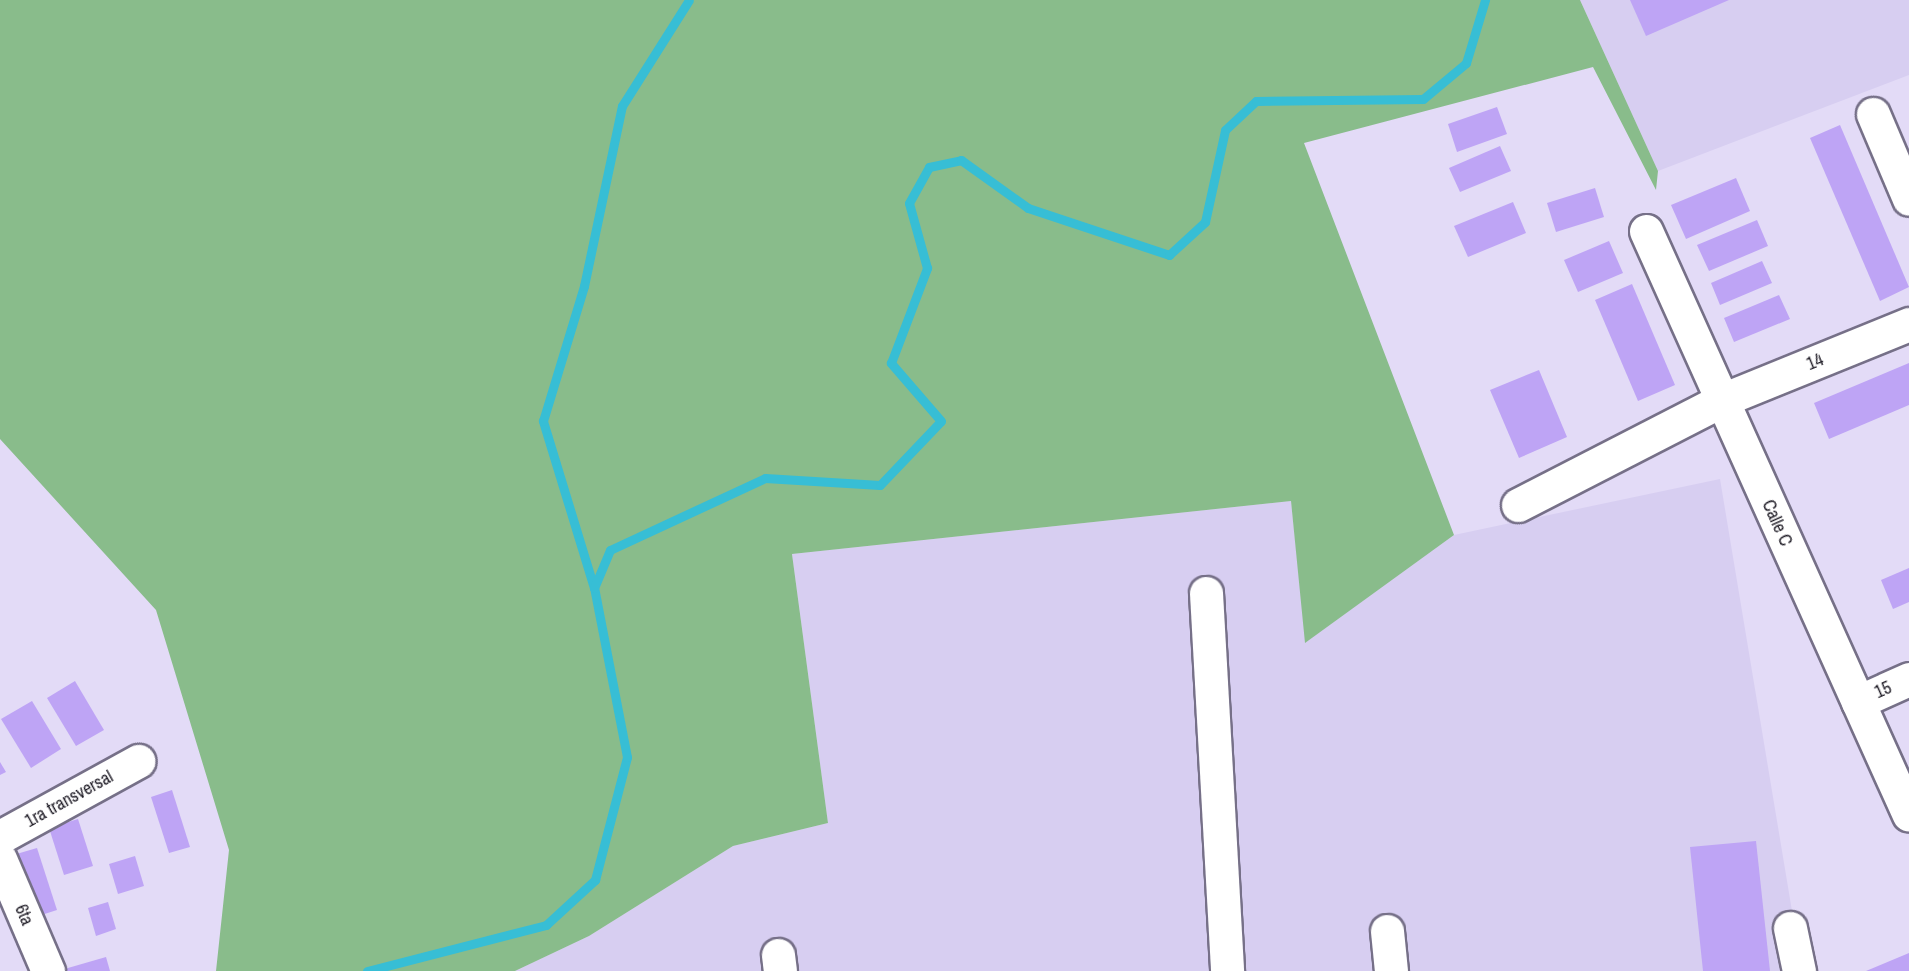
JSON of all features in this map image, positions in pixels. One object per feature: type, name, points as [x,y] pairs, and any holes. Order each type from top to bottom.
[{"type":"street","points":[[1873,114],[1909,199]]},
{"type":"street","name":"Calle C","points":[[1646,231],[1909,815]]},
{"type":"street","name":"14","points":[[1518,505],[1722,400],[1909,324]]},
{"type":"street","points":[[1206,593],[1227,971]]},
{"type":"street","name":"15","points":[[1858,702],[1909,679]]},
{"type":"street","name":"1ra transversal","points":[[0,837],[138,761]]},
{"type":"street","name":"6ta","points":[[0,859],[48,971]]},
{"type":"street","points":[[1790,928],[1799,971]]},
{"type":"street","points":[[1387,931],[1391,971]]},
{"type":"shaded area","points":[[1580,0],[1909,0],[1909,75],[1658,171]]},
{"type":"shaded area","points":[[1720,479],[1802,971],[515,971],[589,936],[733,846],[828,823],[792,554],[1291,501],[1306,642],[1454,535]]},
{"type":"green space","points":[[0,0],[1580,0],[1658,171],[1656,190],[1593,67],[1304,143],[1454,535],[1305,643],[1291,501],[792,554],[828,823],[733,846],[589,936],[515,971],[216,971],[229,850],[156,610],[0,439]]},
{"type":"building","points":[[1630,0],[1729,0],[1646,36]]},
{"type":"building","points":[[1497,107],[1507,134],[1457,152],[1448,124]]},
{"type":"building","points":[[1840,125],[1909,287],[1880,301],[1810,138]]},
{"type":"building","points":[[1500,146],[1511,171],[1460,192],[1449,168]]},
{"type":"building","points":[[1736,178],[1750,211],[1686,239],[1671,205]]},
{"type":"building","points":[[1595,188],[1604,217],[1556,232],[1547,203]]},
{"type":"building","points":[[1513,202],[1526,233],[1468,257],[1454,226]]},
{"type":"building","points":[[1757,220],[1768,246],[1709,271],[1697,245]]},
{"type":"building","points":[[1609,241],[1623,273],[1578,292],[1564,260]]},
{"type":"building","points":[[1762,261],[1772,283],[1720,305],[1711,283]]},
{"type":"building","points":[[1632,284],[1675,385],[1638,401],[1595,300]]},
{"type":"building","points":[[1779,295],[1790,319],[1734,342],[1724,318]]},
{"type":"building","points":[[1909,363],[1909,405],[1829,439],[1814,403]]},
{"type":"building","points":[[1539,370],[1567,437],[1519,458],[1490,390]]},
{"type":"building","points":[[1909,568],[1909,602],[1893,609],[1881,580]]},
{"type":"building","points":[[75,681],[104,730],[76,746],[47,698]]},
{"type":"building","points":[[32,701],[61,749],[31,768],[1,719]]},
{"type":"building","points":[[0,762],[6,772],[0,775]]},
{"type":"building","points":[[172,790],[190,847],[169,853],[151,797]]},
{"type":"building","points":[[78,819],[93,866],[64,875],[49,828]]},
{"type":"building","points":[[1756,841],[1770,971],[1703,971],[1690,847]]},
{"type":"building","points":[[37,848],[57,910],[32,918],[13,855]]},
{"type":"building","points":[[135,856],[144,886],[118,894],[109,864]]},
{"type":"building","points":[[108,902],[116,929],[96,936],[88,908]]},
{"type":"building","points":[[1909,953],[1909,971],[1866,971]]},
{"type":"building","points":[[106,957],[110,971],[61,971],[61,970]]},
{"type":"waterway","points":[[594,588],[543,421],[584,286],[622,106],[689,0]]},
{"type":"waterway","points":[[367,971],[546,925],[595,880],[627,757],[594,588],[610,550],[765,478],[880,485],[941,421],[891,363],[927,268],[909,203],[929,167],[961,160],[1028,208],[1169,255],[1205,222],[1225,130],[1256,101],[1423,99],[1466,63],[1485,0]]}]
